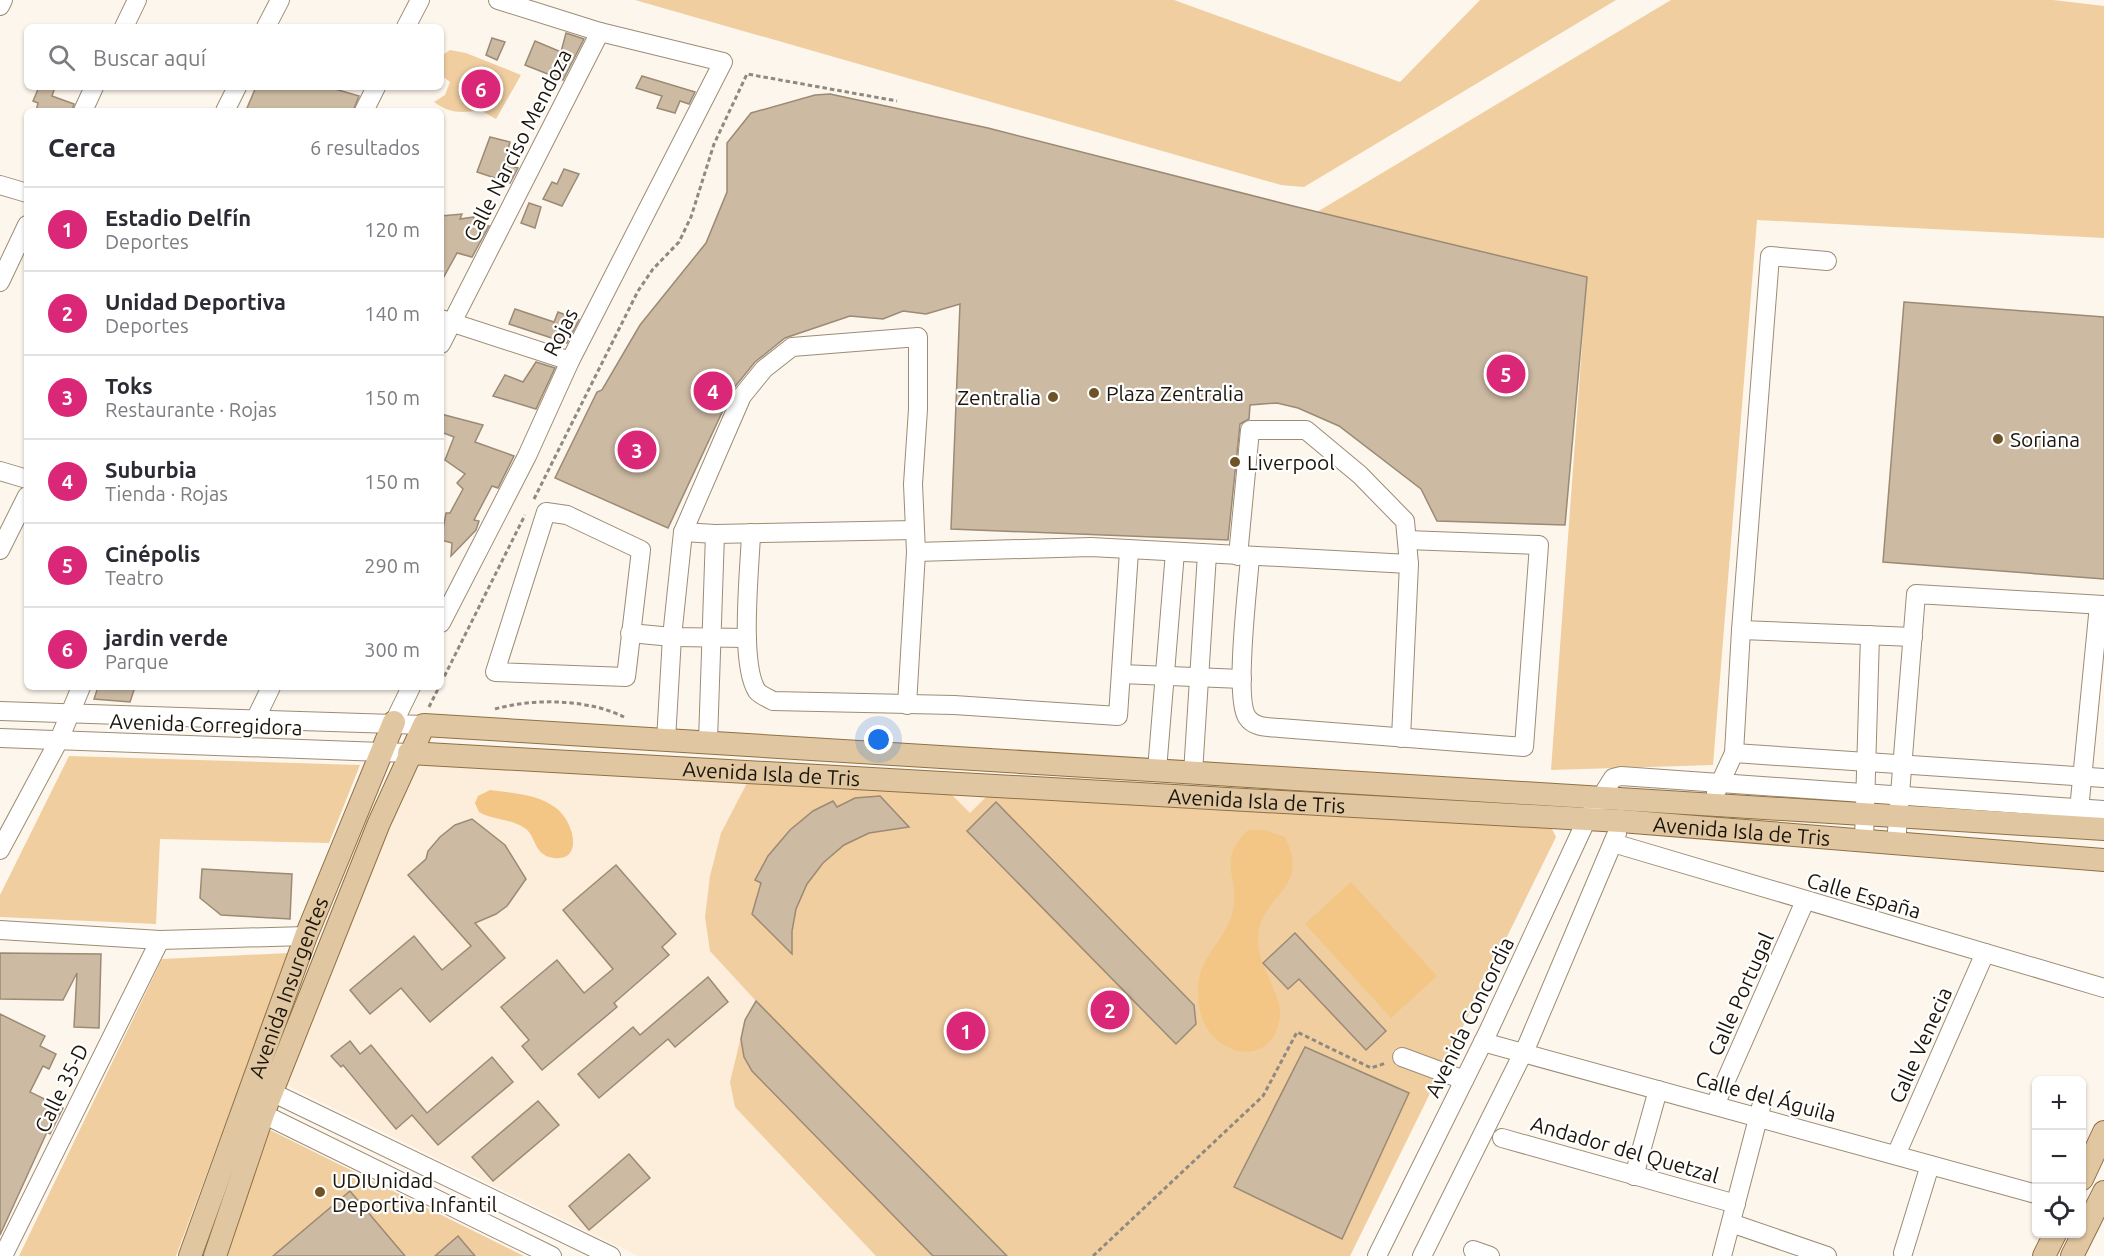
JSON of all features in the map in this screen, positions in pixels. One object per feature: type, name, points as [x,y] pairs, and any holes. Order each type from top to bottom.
[{"type":"main road","name":"Avenida Isla de Tris","points":[[424,719],[666,740],[1629,800],[1709,804],[1900,806],[2024,815],[2104,829]]},
{"type":"main road","name":"Avenida Insurgentes","points":[[190,1256],[424,719]]},
{"type":"main road","name":"Avenida Insurgentes","points":[[262,1087],[306,936],[394,722]]},
{"type":"main road","name":"Avenida Isla de Tris","points":[[409,753],[1586,821],[1621,821],[2104,860]]},
{"type":"main road","name":"Avenida Insurgentes","points":[[215,1256],[253,1109]]},
{"type":"main road","points":[[2086,1170],[2104,1132]]},
{"type":"main road","points":[[2072,1256],[2104,1192]]},
{"type":"main road","points":[[2090,1220],[2104,1202]]},
{"type":"main road","points":[[2044,1256],[2053,1238]]},
{"type":"street","points":[[0,6],[3,0]]},
{"type":"street","points":[[125,24],[137,0]]},
{"type":"street","points":[[268,24],[280,0]]},
{"type":"street","points":[[408,24],[420,0]]},
{"type":"street","points":[[498,0],[600,32]]},
{"type":"street","name":"Rojas","points":[[444,612],[527,456],[570,361],[723,62],[600,32]]},
{"type":"street","name":"Calle Narciso Mendoza","points":[[446,321],[600,32]]},
{"type":"street","points":[[84,108],[93,90]]},
{"type":"street","points":[[226,108],[236,90]]},
{"type":"street","points":[[366,108],[374,90]]},
{"type":"street","points":[[0,185],[24,193]]},
{"type":"street","points":[[0,282],[24,231]]},
{"type":"street","points":[[1709,804],[1734,753],[1741,630],[1770,256],[1827,261]]},
{"type":"street","points":[[446,321],[570,361]]},
{"type":"street","points":[[666,740],[672,638],[683,532],[742,396],[764,369],[792,347],[918,337],[914,530],[916,552],[907,705]]},
{"type":"street","points":[[1401,738],[1409,564],[1405,521],[1360,475],[1306,430],[1250,430],[1244,556],[1242,679],[1243,708],[1248,719],[1258,726],[1401,738],[1524,747],[1539,545],[1407,540]]},
{"type":"street","points":[[0,471],[24,478]]},
{"type":"street","points":[[0,550],[24,502]]},
{"type":"street","points":[[546,512],[567,514],[641,550],[630,633],[626,677],[495,672],[546,512]]},
{"type":"street","points":[[683,532],[715,534],[914,530]]},
{"type":"street","points":[[751,533],[747,638],[751,672],[758,692],[772,701],[954,705],[1118,717],[1129,551]]},
{"type":"street","points":[[708,741],[715,534]]},
{"type":"street","points":[[916,552],[1050,547],[1409,564]]},
{"type":"street","points":[[1157,770],[1175,552]]},
{"type":"street","points":[[1193,772],[1207,554]]},
{"type":"street","points":[[1896,844],[1916,594],[2101,605],[2079,810]]},
{"type":"street","points":[[1741,630],[1913,637]]},
{"type":"street","points":[[630,633],[672,638],[747,638]]},
{"type":"street","points":[[1864,841],[1867,804],[1865,762],[1870,635]]},
{"type":"street","points":[[1121,674],[1242,679]]},
{"type":"street","points":[[0,850],[59,740],[80,690]]},
{"type":"street","points":[[255,720],[270,690]]},
{"type":"street","points":[[394,722],[410,690]]},
{"type":"street","name":"Avenida Corregidora","points":[[0,711],[255,720],[394,722],[424,719]]},
{"type":"street","name":"Avenida Corregidora","points":[[0,738],[381,754],[409,753]]},
{"type":"street","points":[[1734,753],[2104,778]]},
{"type":"street","name":"Avenida Concordia","points":[[1377,1256],[1486,1037],[1586,821],[1608,783],[1621,776],[1721,782],[1867,804]]},
{"type":"street","points":[[1422,1256],[1526,1048],[1629,800]]},
{"type":"street","points":[[2024,815],[2104,810]]},
{"type":"street","name":"Calle España","points":[[1613,843],[2104,988]]},
{"type":"street","name":"Calle Portugal","points":[[1718,1099],[1805,901]]},
{"type":"street","points":[[0,930],[160,939],[306,936]]},
{"type":"street","name":"Calle 35-D","points":[[3,1256],[160,939]]},
{"type":"street","name":"Calle Venecia","points":[[1898,1149],[1985,954]]},
{"type":"street","name":"Calle del Águila","points":[[1486,1037],[1898,1149],[2032,1181]]},
{"type":"street","name":"Calle del Águila","points":[[1526,1048],[1658,1090],[1718,1099]]},
{"type":"street","points":[[1402,1057],[1464,1080]]},
{"type":"street","points":[[262,1087],[611,1256]]},
{"type":"street","points":[[1634,1176],[1658,1090]]},
{"type":"street","points":[[253,1109],[552,1256]]},
{"type":"street","points":[[1722,1256],[1760,1112]]},
{"type":"street","name":"Andador del Quetzal","points":[[1502,1138],[1736,1204]]},
{"type":"street","name":"Calle del Águila","points":[[1898,1149],[1930,1165],[2032,1193]]},
{"type":"street","points":[[1903,1253],[1930,1165]]},
{"type":"street","points":[[1731,1224],[1815,1254]]},
{"type":"street","points":[[1473,1250],[1490,1256]]},
{"type":"path","points":[[532,503],[638,291],[652,269],[679,242],[692,217],[714,144],[747,74],[897,101]]},
{"type":"path","points":[[444,676],[526,513]]},
{"type":"path","points":[[424,719],[438,690]]},
{"type":"path","points":[[1093,1256],[1263,1096],[1297,1032],[1371,1068],[1402,1057]]},
{"type":"shaded area","points":[[635,0],[1174,0],[1400,82],[1480,0],[1616,0],[1304,187],[1281,185]]},
{"type":"shaded area","points":[[1671,0],[2053,0],[2104,6],[2104,238],[1757,220],[1713,765],[1551,770],[1587,277],[1317,212]]},
{"type":"shaded area","points":[[450,50],[466,53],[521,75],[496,119],[480,110],[456,112],[445,109],[434,102],[445,95],[450,82],[444,77],[444,54]]},
{"type":"shaded area","points":[[69,756],[360,765],[329,843],[160,839],[156,924],[0,917],[0,895]]},
{"type":"shaded area","points":[[413,765],[1551,827],[1556,837],[1350,1256],[638,1256],[286,1085]]},
{"type":"shaded area","points":[[747,783],[951,794],[970,813],[987,796],[1551,827],[1556,837],[1350,1256],[876,1256],[735,1107],[730,1082],[745,1020],[756,1001],[710,951],[705,917],[710,876],[721,833]]},
{"type":"shaded area","points":[[490,790],[533,797],[556,808],[563,814],[572,832],[572,849],[568,855],[560,858],[544,855],[523,827],[479,812],[475,803],[478,796]]},
{"type":"shaded area","points":[[1248,830],[1265,830],[1285,837],[1292,855],[1292,869],[1289,881],[1261,923],[1258,938],[1261,958],[1280,1008],[1280,1016],[1276,1032],[1269,1043],[1247,1052],[1223,1045],[1213,1036],[1201,1015],[1198,988],[1203,967],[1230,920],[1234,898],[1231,860],[1238,841]]},
{"type":"shaded area","points":[[1351,882],[1437,976],[1391,1018],[1305,924]]},
{"type":"shaded area","points":[[289,953],[176,1256],[19,1256],[162,959]]},
{"type":"shaded area","name":"UDIUnidad Deportiva Infantil","points":[[268,1129],[524,1256],[222,1256]]},
{"type":"building","points":[[566,33],[584,39],[563,80],[525,65],[535,41],[561,52]]},
{"type":"building","points":[[492,38],[505,42],[497,60],[486,55]]},
{"type":"building","points":[[642,76],[695,92],[689,104],[680,101],[675,113],[657,108],[662,96],[636,88]]},
{"type":"building","points":[[38,90],[54,90],[52,96],[74,104],[73,108],[37,108],[38,103],[33,101]]},
{"type":"building","points":[[255,90],[338,90],[359,96],[354,108],[247,108]]},
{"type":"building","points":[[830,94],[988,128],[1293,206],[1587,277],[1565,525],[1437,521],[1421,489],[1339,426],[1298,408],[1277,403],[1250,405],[1249,419],[1240,424],[1228,540],[951,529],[960,304],[926,314],[903,311],[883,319],[850,316],[785,338],[755,362],[733,389],[668,528],[555,478],[597,392],[602,390],[640,325],[706,243],[727,192],[727,143],[751,113],[815,95]]},
{"type":"building","points":[[490,137],[510,142],[504,164],[518,168],[510,183],[477,172]]},
{"type":"building","points":[[564,169],[579,174],[562,206],[543,199],[552,182],[557,184]]},
{"type":"building","points":[[529,203],[541,207],[535,228],[521,223]]},
{"type":"building","points":[[462,214],[460,219],[474,217],[473,223],[489,226],[472,257],[457,253],[444,277],[444,216]]},
{"type":"building","name":"Soriana","points":[[1904,302],[2104,317],[2104,579],[1883,562]]},
{"type":"building","points":[[515,309],[554,322],[558,312],[579,320],[567,343],[509,324]]},
{"type":"building","points":[[536,362],[555,368],[536,409],[493,396],[505,375],[523,382]]},
{"type":"building","points":[[444,415],[483,425],[475,442],[514,456],[498,488],[492,486],[474,520],[479,521],[476,530],[451,556],[452,543],[444,541],[444,524],[446,513],[450,513],[463,489],[457,483],[465,474],[445,460],[454,437],[444,433]]},
{"type":"building","points":[[97,690],[134,690],[130,702],[94,699]]},
{"type":"building","points":[[880,796],[909,827],[869,833],[844,845],[823,863],[807,884],[796,909],[792,931],[792,954],[752,914],[761,883],[755,880],[768,856],[790,830],[813,811],[833,801],[837,807],[855,798]]},
{"type":"building","points":[[996,802],[1194,1005],[1196,1024],[1176,1044],[967,831]]},
{"type":"building","points":[[472,819],[505,845],[526,879],[507,906],[496,914],[475,923],[505,958],[430,1022],[401,988],[370,1014],[350,990],[414,936],[442,970],[471,946],[408,875],[426,859],[428,851],[440,837],[455,825]]},
{"type":"building","points":[[616,865],[676,934],[662,947],[669,955],[614,1003],[617,1007],[542,1070],[522,1046],[529,1040],[501,1007],[557,960],[584,993],[613,969],[563,910]]},
{"type":"building","points":[[202,869],[292,874],[290,919],[221,915],[200,898]]},
{"type":"building","points":[[1295,933],[1386,1031],[1366,1050],[1299,979],[1288,989],[1263,963]]},
{"type":"building","points":[[0,953],[101,954],[99,1028],[74,1027],[77,973],[63,1000],[0,999]]},
{"type":"building","points":[[708,977],[728,1002],[675,1047],[668,1039],[599,1098],[578,1074],[633,1027],[640,1035]]},
{"type":"building","points":[[756,1001],[1007,1256],[933,1256],[752,1071],[744,1057],[741,1039],[745,1020]]},
{"type":"building","points":[[0,1014],[45,1036],[40,1046],[56,1054],[49,1069],[43,1066],[30,1092],[63,1108],[50,1134],[47,1132],[0,1235]]},
{"type":"building","points":[[350,1041],[360,1054],[371,1045],[427,1113],[492,1057],[513,1082],[438,1145],[412,1115],[396,1129],[343,1065],[341,1067],[331,1056]]},
{"type":"building","points":[[1305,1047],[1409,1093],[1342,1239],[1234,1187]]},
{"type":"building","points":[[538,1101],[559,1125],[493,1181],[472,1157]]},
{"type":"building","points":[[629,1154],[650,1178],[589,1230],[569,1206]]},
{"type":"building","points":[[350,1191],[405,1256],[273,1256]]},
{"type":"building","points":[[458,1236],[475,1256],[435,1256]]},
{"type":"place","name":"jardin verde","points":[[481,89]]},
{"type":"place","name":"Cinépolis","points":[[1506,374]]},
{"type":"place","name":"Suburbia","points":[[713,391]]},
{"type":"place","name":"Plaza Zentralia","points":[[1094,393]]},
{"type":"place","name":"Zentralia","points":[[1053,397]]},
{"type":"place","name":"Soriana","points":[[1998,439]]},
{"type":"place","name":"Toks","points":[[637,450]]},
{"type":"place","name":"Liverpool","points":[[1235,462]]},
{"type":"place","name":"Unidad Deportiva","points":[[1110,1010]]},
{"type":"place","name":"Estadio Delfín","points":[[966,1031]]},
{"type":"place","name":"UDIUnidad Deportiva Infantil","points":[[320,1192]]}]
